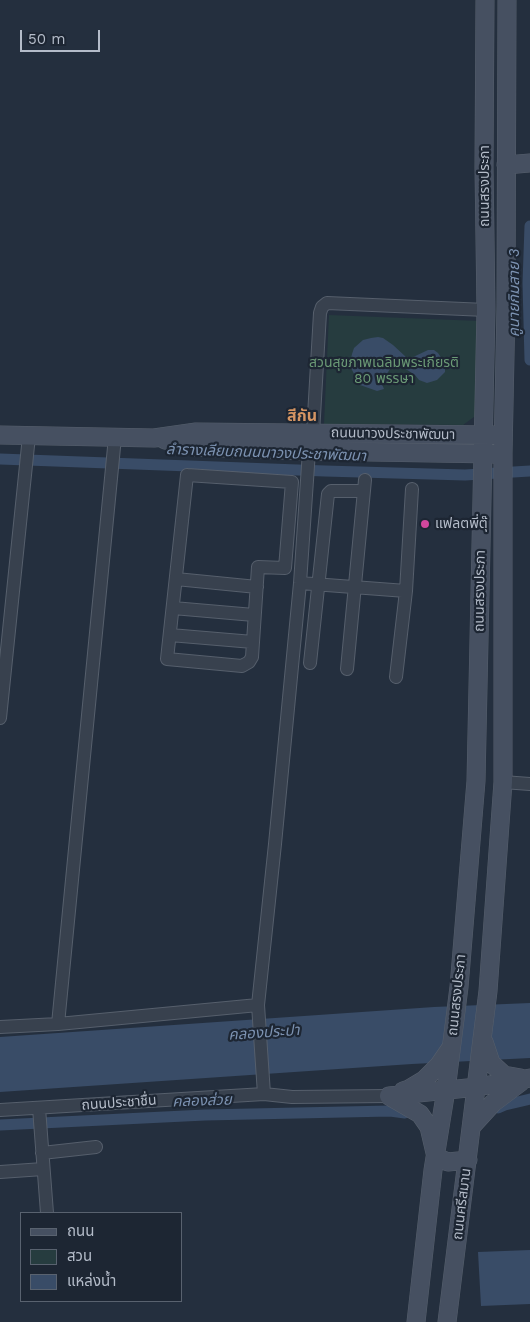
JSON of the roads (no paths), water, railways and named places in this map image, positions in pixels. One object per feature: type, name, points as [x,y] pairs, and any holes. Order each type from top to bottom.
[{"type":"main road","name":"ถนนสรงประภา","points":[[446,1090],[444,1065],[451,1047],[458,995],[476,781],[486,310],[484,167],[485,0]]},
{"type":"main road","name":"ถนนสรงประภา","points":[[485,1063],[483,1040],[488,996],[503,782],[503,435],[506,306],[518,164],[507,0]]},
{"type":"main road","name":"ถนนนาวงประชาพัฒนา","points":[[0,435],[28,443],[115,437],[154,438],[196,432],[503,435]]},
{"type":"main road","name":"ถนนนาวงประชาพัฒนา","points":[[154,438],[196,447],[482,460],[503,459]]},
{"type":"main road","points":[[480,628],[504,627]]},
{"type":"main road","points":[[458,995],[469,993],[488,996]]},
{"type":"main road","points":[[477,1087],[485,1063],[504,1076],[528,1078]]},
{"type":"main road","points":[[389,1096],[417,1085],[444,1065]]},
{"type":"main road","points":[[389,1096],[477,1087],[528,1078]]},
{"type":"main road","points":[[472,1126],[493,1102],[528,1078]]},
{"type":"main road","name":"ถนนศรีสมาน","points":[[447,1322],[477,1087]]},
{"type":"main road","points":[[416,1322],[446,1090]]},
{"type":"main road","points":[[389,1096],[420,1114],[429,1127],[436,1157]]},
{"type":"main road","points":[[436,1157],[448,1162],[468,1160]]},
{"type":"street","points":[[313,433],[320,313],[322,307],[327,304],[486,310]]},
{"type":"street","points":[[58,1024],[115,437]]},
{"type":"street","points":[[0,718],[28,443]]},
{"type":"street","points":[[264,1094],[258,1011],[300,583],[309,451]]},
{"type":"street","points":[[187,475],[292,482],[285,568],[258,567],[252,657],[249,662],[242,666],[167,659],[176,579],[187,475]]},
{"type":"street","points":[[310,663],[328,494],[331,491],[364,486],[347,669]]},
{"type":"street","points":[[396,677],[406,591],[412,489]]},
{"type":"street","points":[[176,579],[257,587]]},
{"type":"street","points":[[300,583],[406,591]]},
{"type":"street","points":[[173,608],[254,615]]},
{"type":"street","points":[[170,635],[253,642]]},
{"type":"street","points":[[503,782],[530,784]]},
{"type":"street","points":[[0,1027],[258,1011]]},
{"type":"street","name":"ถนนประชาชื่น","points":[[0,1110],[40,1117],[264,1094],[292,1097],[389,1096]]},
{"type":"street","points":[[40,1117],[47,1212]]},
{"type":"street","points":[[42,1153],[96,1147]]},
{"type":"street","points":[[0,1172],[43,1169]]},
{"type":"water","points":[[378,337],[393,345],[406,357],[411,358],[428,350],[434,350],[442,359],[445,372],[437,380],[427,383],[419,380],[415,375],[395,362],[381,382],[384,389],[377,391],[360,385],[350,363],[354,348],[363,340]]},
{"type":"water","name":"คลองประปา","points":[[530,1003],[530,1058],[412,1064],[0,1092],[0,1037],[434,1007]]},
{"type":"water","points":[[530,1250],[530,1304],[481,1306],[478,1252]]},
{"type":"waterway","name":"คูนายกิมสาย 3","points":[[530,226],[528,283],[530,360]]},
{"type":"waterway","name":"ลำรางเลียบถนนนาวงประชาพัฒนา","points":[[0,459],[465,475],[530,471]]},
{"type":"waterway","name":"คลองส่วย","points":[[498,1108],[530,1099]]},
{"type":"waterway","name":"คลองส่วย","points":[[0,1125],[205,1115],[390,1111],[405,1113]]},
{"type":"place","name":"แฟลตพี่ตุ๊","points":[[425,524]]},
{"type":"district","name":"สีกัน","points":[[302,416]]},
{"type":"park label","name":"สวนสุขภาพเฉลิมพระเกียรติ 80 พรรษา","points":[[384,372]]}]
